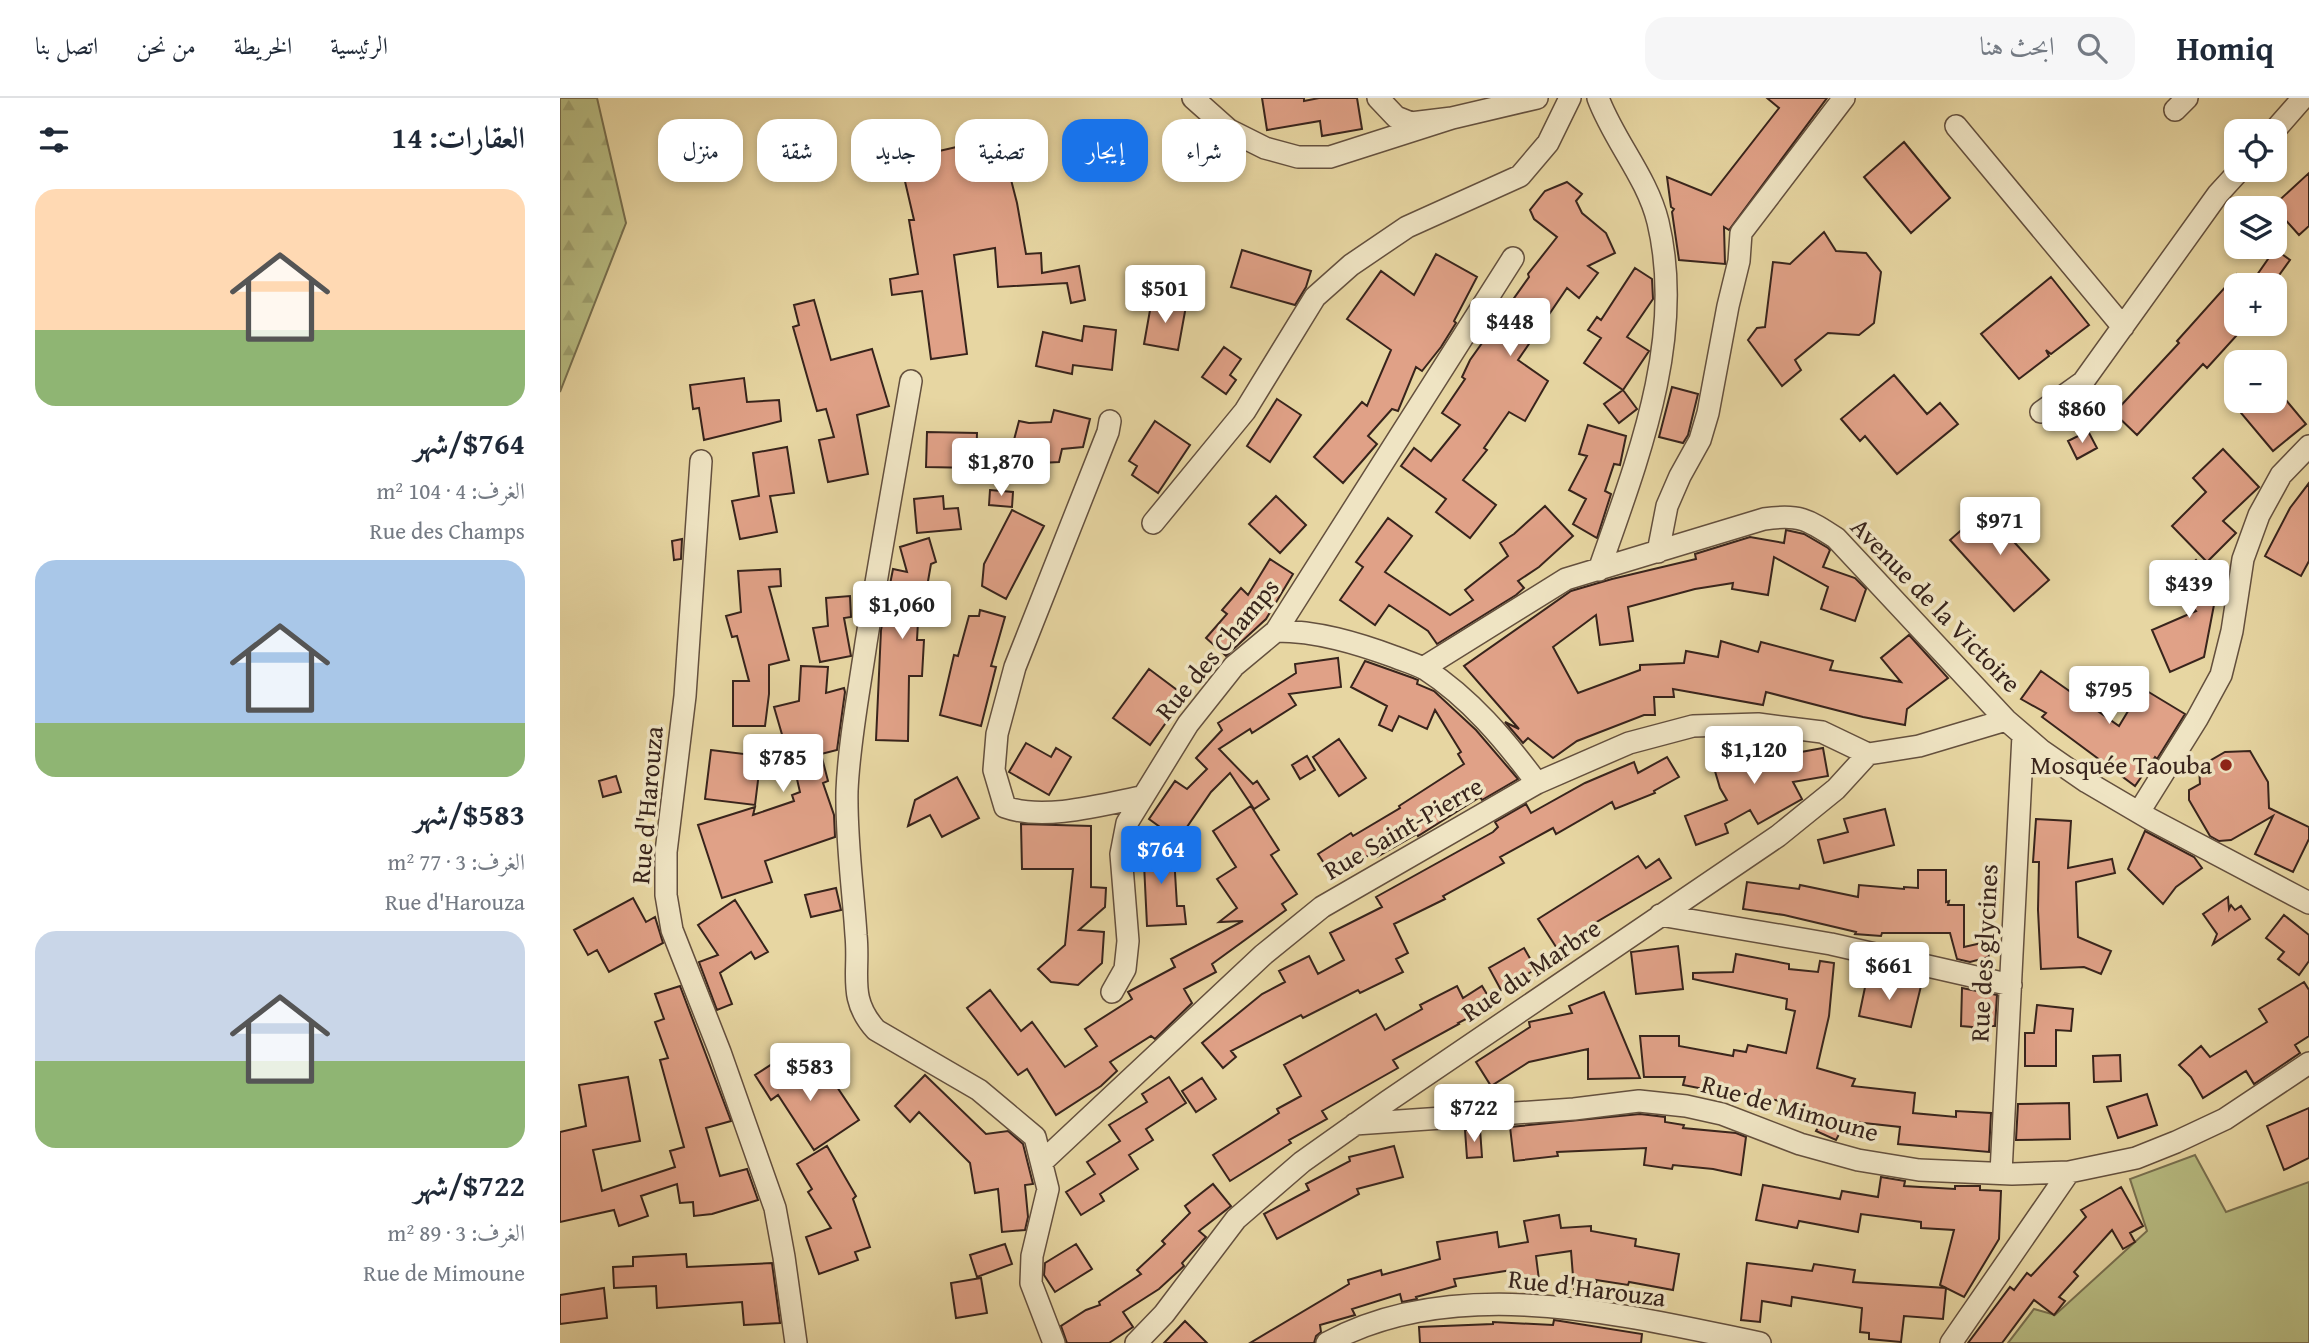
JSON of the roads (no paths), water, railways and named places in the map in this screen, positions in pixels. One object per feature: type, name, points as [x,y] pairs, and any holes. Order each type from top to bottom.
[{"type":"street","points":[[1193,98],[1229,130],[1265,148],[1298,157],[1330,157],[1452,118],[1537,98]]},
{"type":"street","points":[[1378,98],[1396,117],[1411,123],[1452,118]]},
{"type":"street","points":[[1153,523],[1245,411],[1315,297],[1351,265],[1407,227],[1520,176],[1548,144],[1570,98]]},
{"type":"street","points":[[1598,98],[1607,122],[1644,182],[1658,221],[1665,264],[1661,354],[1640,452],[1599,569]]},
{"type":"street","points":[[1658,552],[1667,506],[1700,440],[1708,413],[1739,261],[1741,233],[1844,98]]},
{"type":"street","points":[[2285,119],[2303,98]]},
{"type":"street","points":[[1956,126],[2123,327]]},
{"type":"street","points":[[2041,412],[2083,382],[2229,182]]},
{"type":"street","name":"Rue des Champs","points":[[1112,992],[1125,969],[1128,941],[1121,853],[1127,823],[1141,797],[1188,724],[1234,666],[1276,631],[1513,258]]},
{"type":"street","points":[[911,381],[856,712],[848,791],[850,881],[857,945],[857,999],[864,1017],[876,1030],[979,1090],[1035,1137],[1048,1189],[1032,1256],[1031,1283],[1054,1343]]},
{"type":"street","points":[[1110,421],[1015,667],[997,734],[994,770],[1005,807],[1015,811],[1077,809],[1141,797]]},
{"type":"street","points":[[2139,812],[2197,719],[2221,674],[2232,631],[2243,559],[2259,514],[2281,475],[2309,446]]},
{"type":"street","name":"Rue d'Harouza","points":[[701,461],[685,696],[666,852],[666,895],[672,930],[720,1052],[775,1208],[796,1343]]},
{"type":"street","name":"Avenue de la Victoire","points":[[1423,668],[1566,579],[1764,519],[1789,516],[1812,522],[1836,537],[2006,720],[2042,751],[2139,812],[2309,903]]},
{"type":"street","points":[[1276,631],[1303,631],[1364,645],[1423,668],[1462,697],[1496,732],[1537,783]]},
{"type":"street","points":[[1868,754],[1919,746],[2006,720]]},
{"type":"street","name":"Rue Saint-Pierre","points":[[1043,1161],[1264,955],[1322,907],[1537,783],[1629,743],[1693,726],[1758,724],[1822,732],[1868,754]]},
{"type":"street","name":"Rue des glycines","points":[[2001,1174],[2004,984],[2023,734]]},
{"type":"street","name":"Rue du Marbre","points":[[1136,1343],[1164,1314],[1236,1219],[1302,1162],[1778,836],[1836,789],[1868,754]]},
{"type":"street","points":[[1660,915],[1831,944],[2004,984]]},
{"type":"street","name":"Rue de Mimoune","points":[[1355,1124],[1574,1109],[1639,1101],[1686,1106],[1722,1114],[1800,1144],[1858,1160],[1919,1170],[2001,1174],[2069,1172],[2136,1158],[2176,1142],[2225,1119],[2309,1063]]},
{"type":"street","points":[[1951,1343],[2069,1172]]},
{"type":"street","name":"Rue d'Harouza","points":[[1327,1343],[1379,1321],[1427,1310],[1479,1305],[1542,1305],[1609,1314],[1760,1343]]},
{"type":"place","name":"Mosquée Taouba","points":[[2226,765]]}]
